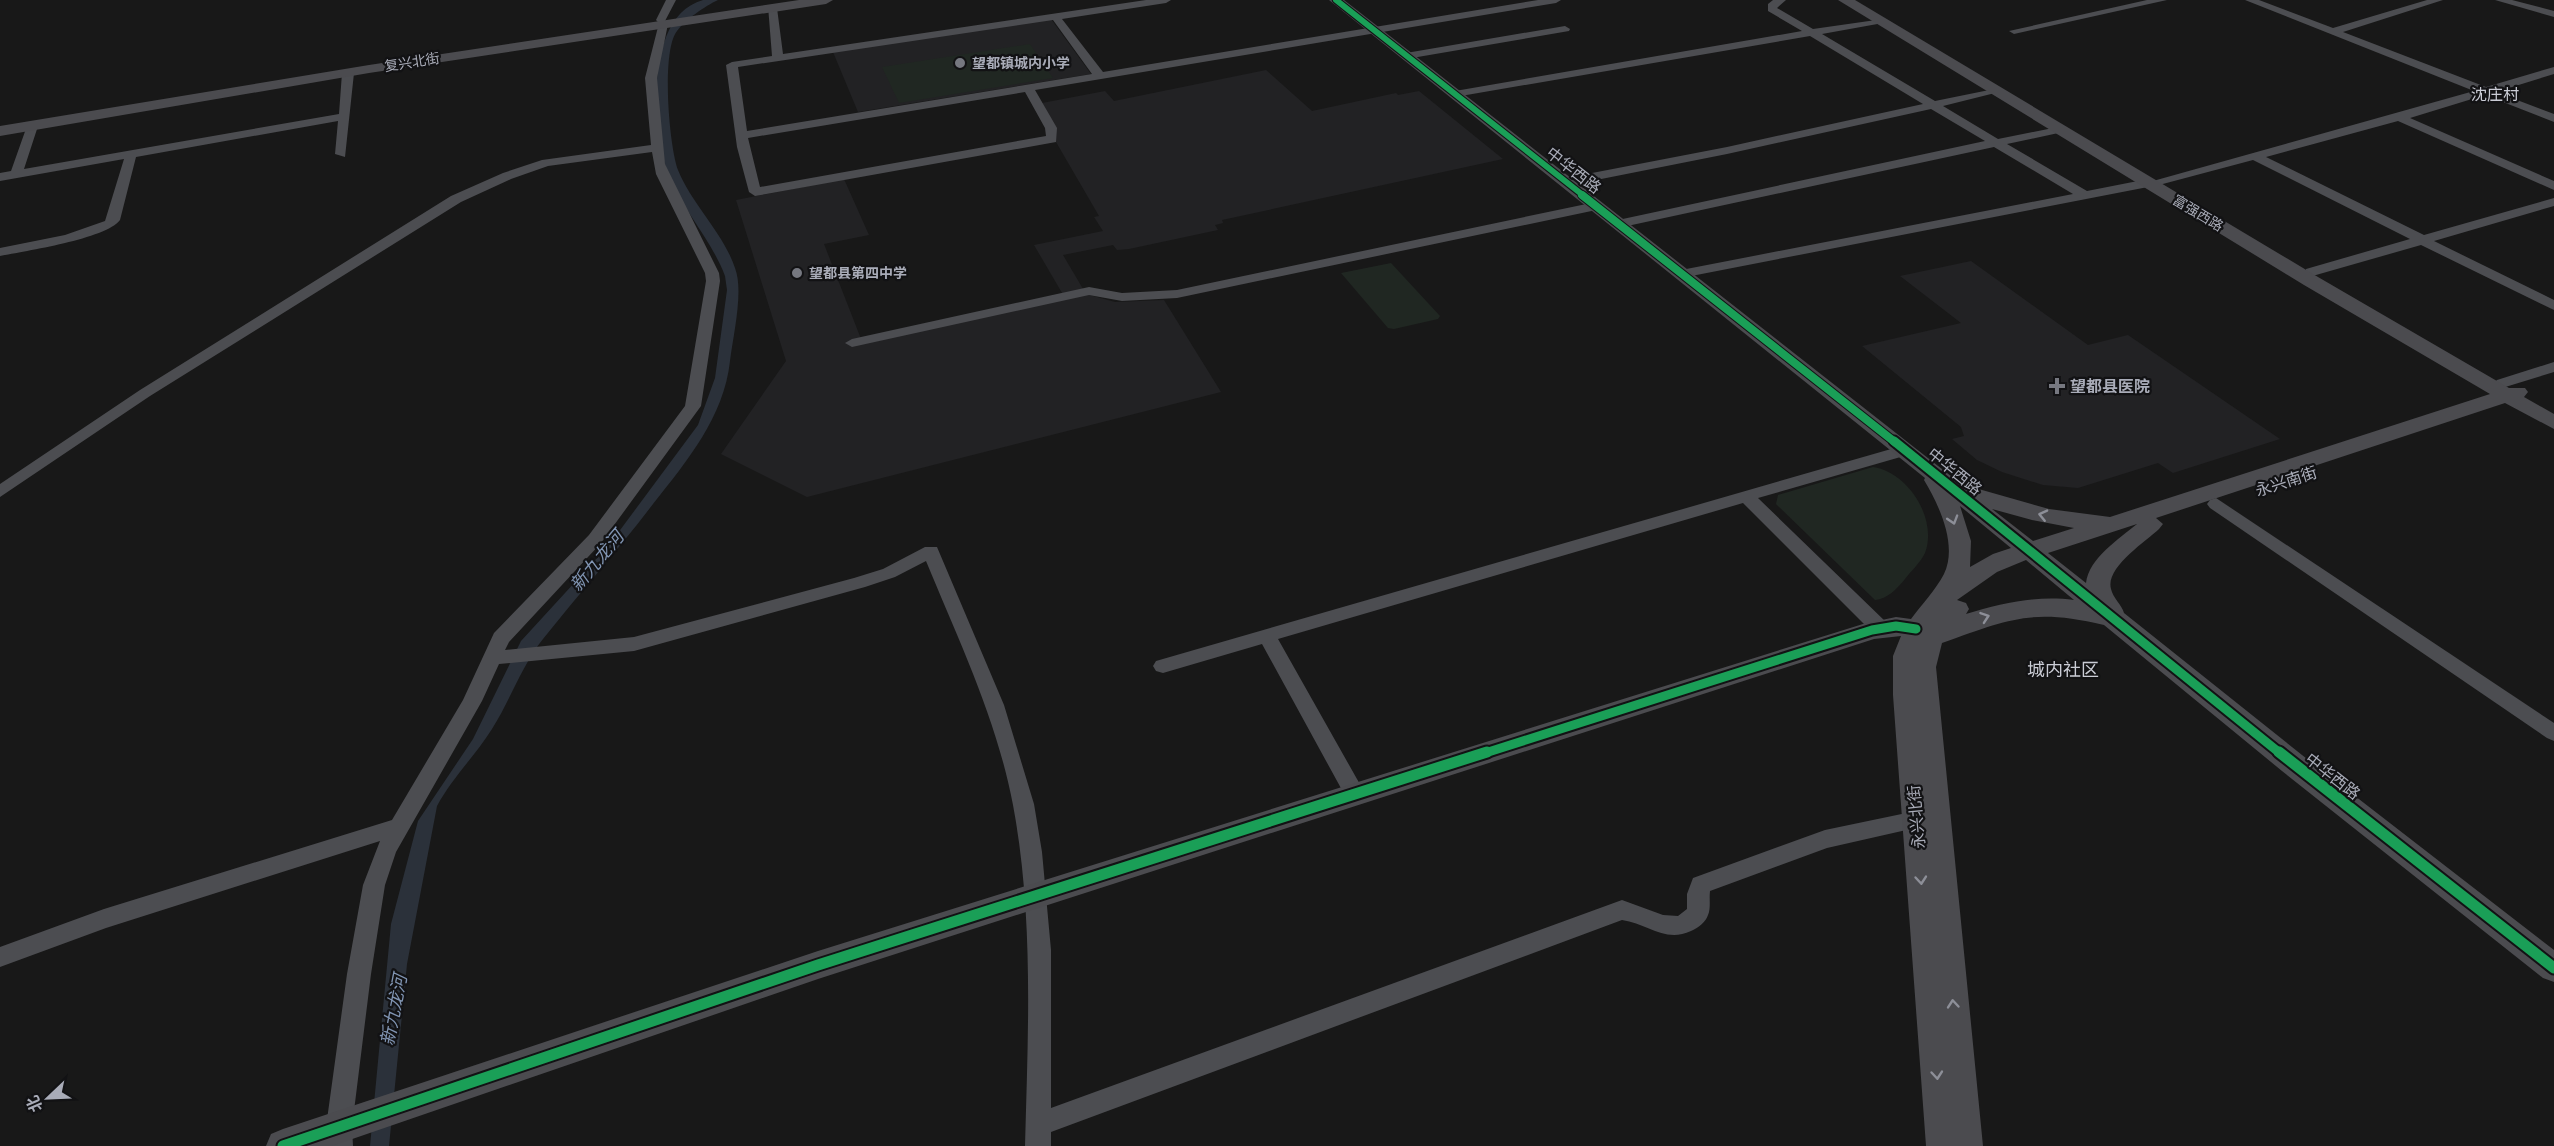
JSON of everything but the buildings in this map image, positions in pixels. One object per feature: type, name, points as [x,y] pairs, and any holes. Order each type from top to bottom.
[{"type":"main road","name":"复兴北街","points":[[0,126],[369,65],[699,17],[797,0]]},
{"type":"main road","name":"复兴北街","points":[[699,17],[826,0]]},
{"type":"main road","name":"中华西路","points":[[1336,0],[2554,968]]},
{"type":"main road","name":"富强西路","points":[[1845,0],[2059,129],[2311,272],[2516,395],[2554,423]]},
{"type":"main road","name":"富强西路","points":[[1856,0],[2153,182],[2516,395],[2554,413]]},
{"type":"main road","name":"复兴北街","points":[[0,131],[666,22]]},
{"type":"main road","name":"永兴南街","points":[[2035,556],[2216,504],[2516,395]]},
{"type":"main road","name":"永兴南街","points":[[2035,556],[2122,521],[2516,395]]},
{"type":"main road","points":[[1935,475],[1977,495],[2041,514],[2071,521],[2122,521]]},
{"type":"main road","points":[[1935,475],[1949,506],[1960,560],[1953,580],[1935,607]]},
{"type":"main road","points":[[2137,638],[2113,612],[2098,590],[2097,579],[2104,566],[2151,524]]},
{"type":"main road","name":"永兴北街","points":[[1966,1146],[1924,699],[1923,634],[1935,607],[1992,564],[2035,556]]},
{"type":"main road","name":"永兴北街","points":[[1943,1146],[1905,662],[1908,646],[1993,581],[2035,556]]},
{"type":"main road","points":[[283,1146],[339,1136],[818,965],[1880,628],[1896,626],[1923,634],[2000,612],[2032,606],[2079,608],[2116,621]]},
{"type":"street","points":[[339,1136],[359,974],[374,885],[386,850],[472,701],[501,638],[595,539],[693,406],[713,281],[712,273],[662,174],[657,148],[651,86],[671,0]]},
{"type":"street","points":[[1028,87],[1051,129],[1052,139],[755,192],[742,135],[732,65],[1166,0]]},
{"type":"street","points":[[742,135],[1556,0]]},
{"type":"street","points":[[1781,0],[1773,4],[1772,9],[2084,195]]},
{"type":"street","points":[[2014,31],[2162,0]]},
{"type":"street","points":[[2250,0],[2554,118]]},
{"type":"street","points":[[2332,32],[2438,0]]},
{"type":"street","points":[[2500,0],[2554,14]]},
{"type":"street","points":[[772,8],[778,58]]},
{"type":"street","points":[[1055,16],[1100,76]]},
{"type":"street","points":[[1455,94],[1879,21]]},
{"type":"street","points":[[1406,56],[1566,29]]},
{"type":"street","points":[[1682,274],[2153,182],[2400,118],[2554,70]]},
{"type":"street","points":[[341,154],[348,73]]},
{"type":"street","points":[[1566,182],[1698,158],[1995,90]]},
{"type":"street","points":[[0,177],[345,116]]},
{"type":"street","points":[[2400,118],[2554,186]]},
{"type":"street","points":[[16,174],[32,126]]},
{"type":"street","points":[[1618,224],[2059,129]]},
{"type":"street","points":[[0,492],[145,393],[456,199],[507,176],[546,163],[657,148]]},
{"type":"street","points":[[0,252],[68,238],[110,224],[130,154]]},
{"type":"street","points":[[2255,156],[2554,306]]},
{"type":"street","points":[[2311,272],[2554,202]]},
{"type":"street","points":[[852,343],[1089,291],[1122,297],[1177,294],[1596,206]]},
{"type":"street","points":[[2516,395],[2537,372],[2554,366]]},
{"type":"street","points":[[2537,372],[2554,377]]},
{"type":"street","points":[[1163,666],[1266,634],[1905,450]]},
{"type":"street","points":[[1746,496],[1880,628]]},
{"type":"street","points":[[2216,504],[2550,726]]},
{"type":"street","points":[[492,658],[634,644],[859,583],[889,573],[931,551],[995,708],[1013,759],[1032,853],[1040,1002],[1038,1136],[1622,910],[1632,910],[1659,926],[1682,924],[1693,919],[1698,913],[1698,894],[1701,885],[1825,839],[1916,820]]},
{"type":"street","points":[[1266,634],[1355,795]]},
{"type":"street","points":[[0,957],[104,919],[400,825]]},
{"type":"shaded area","name":"望都镇城内小学","points":[[1051,19],[1091,74],[858,112],[833,52]]},
{"type":"shaded area","points":[[1030,44],[1053,78],[899,103],[882,67]]},
{"type":"shaded area","name":"望都县第四中学","points":[[1266,70],[1312,111],[1396,93],[1398,95],[1419,91],[1503,159],[1222,220],[1223,223],[1215,225],[1218,230],[1129,249],[1117,250],[1113,245],[1063,255],[1086,294],[1115,302],[1164,300],[1221,392],[807,497],[721,454],[786,361],[736,200],[844,179],[869,235],[824,244],[863,344],[1065,298],[1034,245],[1103,231],[1094,217],[1099,216],[1056,142],[1055,126],[1042,103],[1105,91],[1114,101]]},
{"type":"shaded area","name":"望都县医院","points":[[1971,261],[2088,345],[2128,335],[2280,439],[2173,473],[2158,463],[2078,488],[2043,485],[2002,472],[1977,460],[1952,439],[1964,436],[1961,427],[1862,346],[1961,323],[1900,276]]},
{"type":"shaded area","points":[[1391,263],[1440,316],[1438,319],[1394,329],[1388,328],[1341,273]]},
{"type":"shaded area","points":[[1873,467],[1886,471],[1908,487],[1923,512],[1928,540],[1925,553],[1902,583],[1888,596],[1875,600],[1776,504],[1778,495]]},
{"type":"water","name":"新九龙河","points":[[703,0],[718,0],[685,22],[677,31],[672,42],[669,58],[668,99],[672,141],[678,170],[691,195],[723,242],[735,268],[738,289],[737,314],[726,381],[712,420],[691,455],[536,649],[492,729],[437,806],[407,964],[389,1146],[370,1146],[391,924],[418,821],[473,739],[521,641],[609,545],[698,425],[715,378],[727,290],[725,276],[669,176],[658,132],[656,105],[657,77],[662,51],[670,28],[684,10]]},
{"type":"cycle path","points":[[1336,0],[1883,432],[2292,763],[2554,968]]},
{"type":"cycle path","points":[[283,1146],[818,965],[1872,630],[1896,626],[1916,629]]},
{"type":"place","name":"望都镇城内小学","points":[[960,63]]},
{"type":"place","name":"望都县第四中学","points":[[797,273]]},
{"type":"place","name":"望都县医院","points":[[2057,386]]},
{"type":"district","name":"沈庄村","points":[[2495,94]]},
{"type":"district","name":"城内社区","points":[[2063,670]]}]
